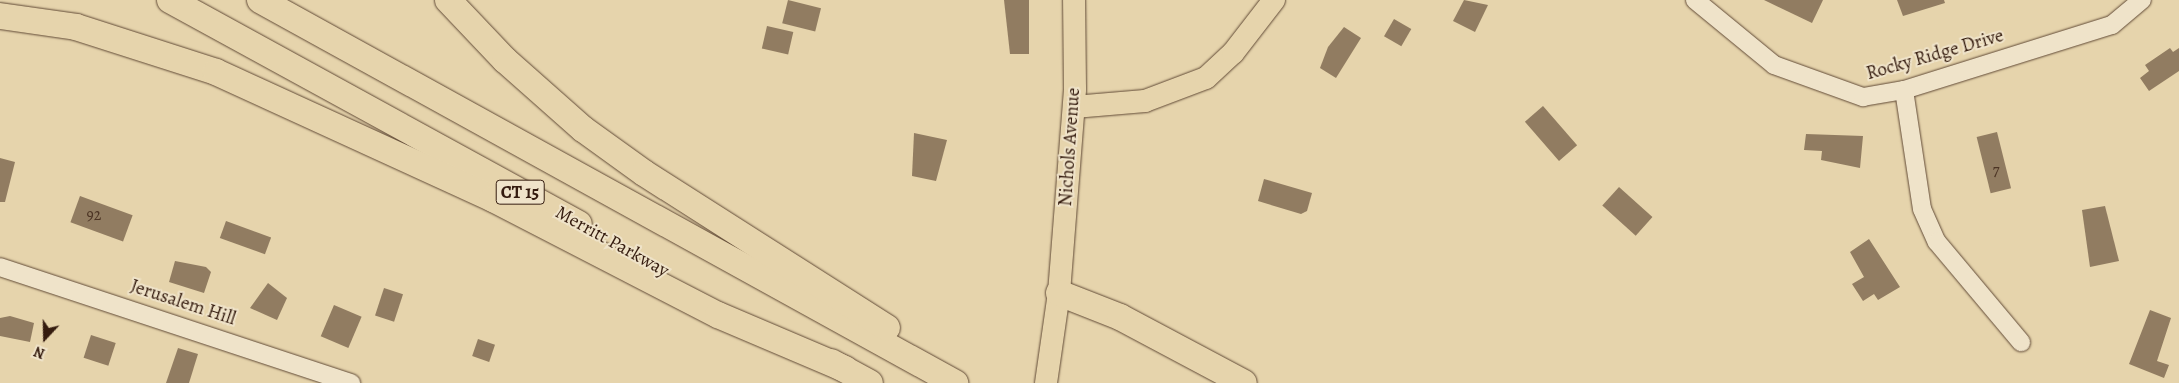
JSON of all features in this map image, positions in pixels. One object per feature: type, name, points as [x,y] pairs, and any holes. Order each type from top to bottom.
[{"type":"highway","name":"Merritt Parkway","points":[[170,0],[870,383]]},
{"type":"highway","name":"CT 15","points":[[260,0],[948,380]]},
{"type":"highway","points":[[448,0],[511,66],[583,129],[644,173],[885,326],[948,380]]},
{"type":"highway","points":[[0,16],[76,27],[216,72],[484,195],[718,315],[845,369]]},
{"type":"highway","points":[[1059,293],[1120,317],[1244,383]]},
{"type":"main road","name":"Nichols Avenue","points":[[1046,383],[1059,293],[1074,107],[1074,0]]},
{"type":"main road","points":[[1074,107],[1145,101],[1206,78],[1233,53],[1274,0]]},
{"type":"street","name":"Rocky Ridge Drive","points":[[1695,0],[1774,65],[1863,97],[1904,90],[2112,25],[2142,0]]},
{"type":"street","points":[[1904,90],[1922,210],[1937,242],[2021,342]]},
{"type":"street","name":"Jerusalem Hill","points":[[0,266],[351,383]]},
{"type":"building","points":[[788,0],[821,8],[815,32],[782,23]]},
{"type":"building","points":[[1004,0],[1029,0],[1029,54],[1010,54]]},
{"type":"building","points":[[1464,0],[1488,5],[1475,32],[1453,21]]},
{"type":"building","points":[[1764,0],[1823,0],[1812,23]]},
{"type":"building","points":[[1897,0],[1944,0],[1945,3],[1903,16]]},
{"type":"building","points":[[1394,19],[1411,29],[1401,46],[1384,36]]},
{"type":"building","points":[[767,26],[793,32],[788,54],[762,48]]},
{"type":"building","points":[[1344,27],[1361,38],[1336,78],[1320,68],[1328,47]]},
{"type":"building","points":[[2170,48],[2173,52],[2179,48],[2179,71],[2149,91],[2140,78],[2149,71],[2145,65]]},
{"type":"building","points":[[1543,106],[1577,145],[1559,161],[1525,122]]},
{"type":"building","points":[[1997,132],[2011,188],[1991,193],[1977,137]]},
{"type":"building","points":[[914,133],[947,140],[936,181],[912,176]]},
{"type":"building","points":[[1806,134],[1863,136],[1860,168],[1821,160],[1822,151],[1804,150]]},
{"type":"building","points":[[0,158],[15,162],[5,202],[0,202]]},
{"type":"building","points":[[1264,179],[1312,193],[1307,211],[1301,214],[1258,201]]},
{"type":"building","points":[[1619,187],[1652,217],[1636,236],[1602,206]]},
{"type":"building","points":[[80,196],[133,215],[123,241],[70,222]]},
{"type":"building","points":[[2105,206],[2119,261],[2090,267],[2082,210]]},
{"type":"building","points":[[226,221],[271,237],[265,254],[220,238]]},
{"type":"building","points":[[1869,239],[1900,287],[1878,300],[1874,294],[1863,301],[1852,284],[1864,277],[1850,252]]},
{"type":"building","points":[[175,261],[206,267],[211,272],[204,293],[169,282]]},
{"type":"building","points":[[268,283],[287,298],[277,320],[250,308]]},
{"type":"building","points":[[384,288],[403,294],[394,322],[375,316]]},
{"type":"building","points":[[334,305],[362,317],[348,348],[321,336]]},
{"type":"building","points":[[2150,310],[2171,318],[2157,361],[2169,365],[2164,378],[2129,364]]},
{"type":"building","points":[[10,316],[34,323],[30,342],[0,336],[0,318]]},
{"type":"building","points":[[91,335],[116,343],[108,366],[84,358]]},
{"type":"building","points":[[478,339],[495,345],[489,362],[472,356]]},
{"type":"building","points":[[178,348],[198,354],[189,383],[166,383]]}]
